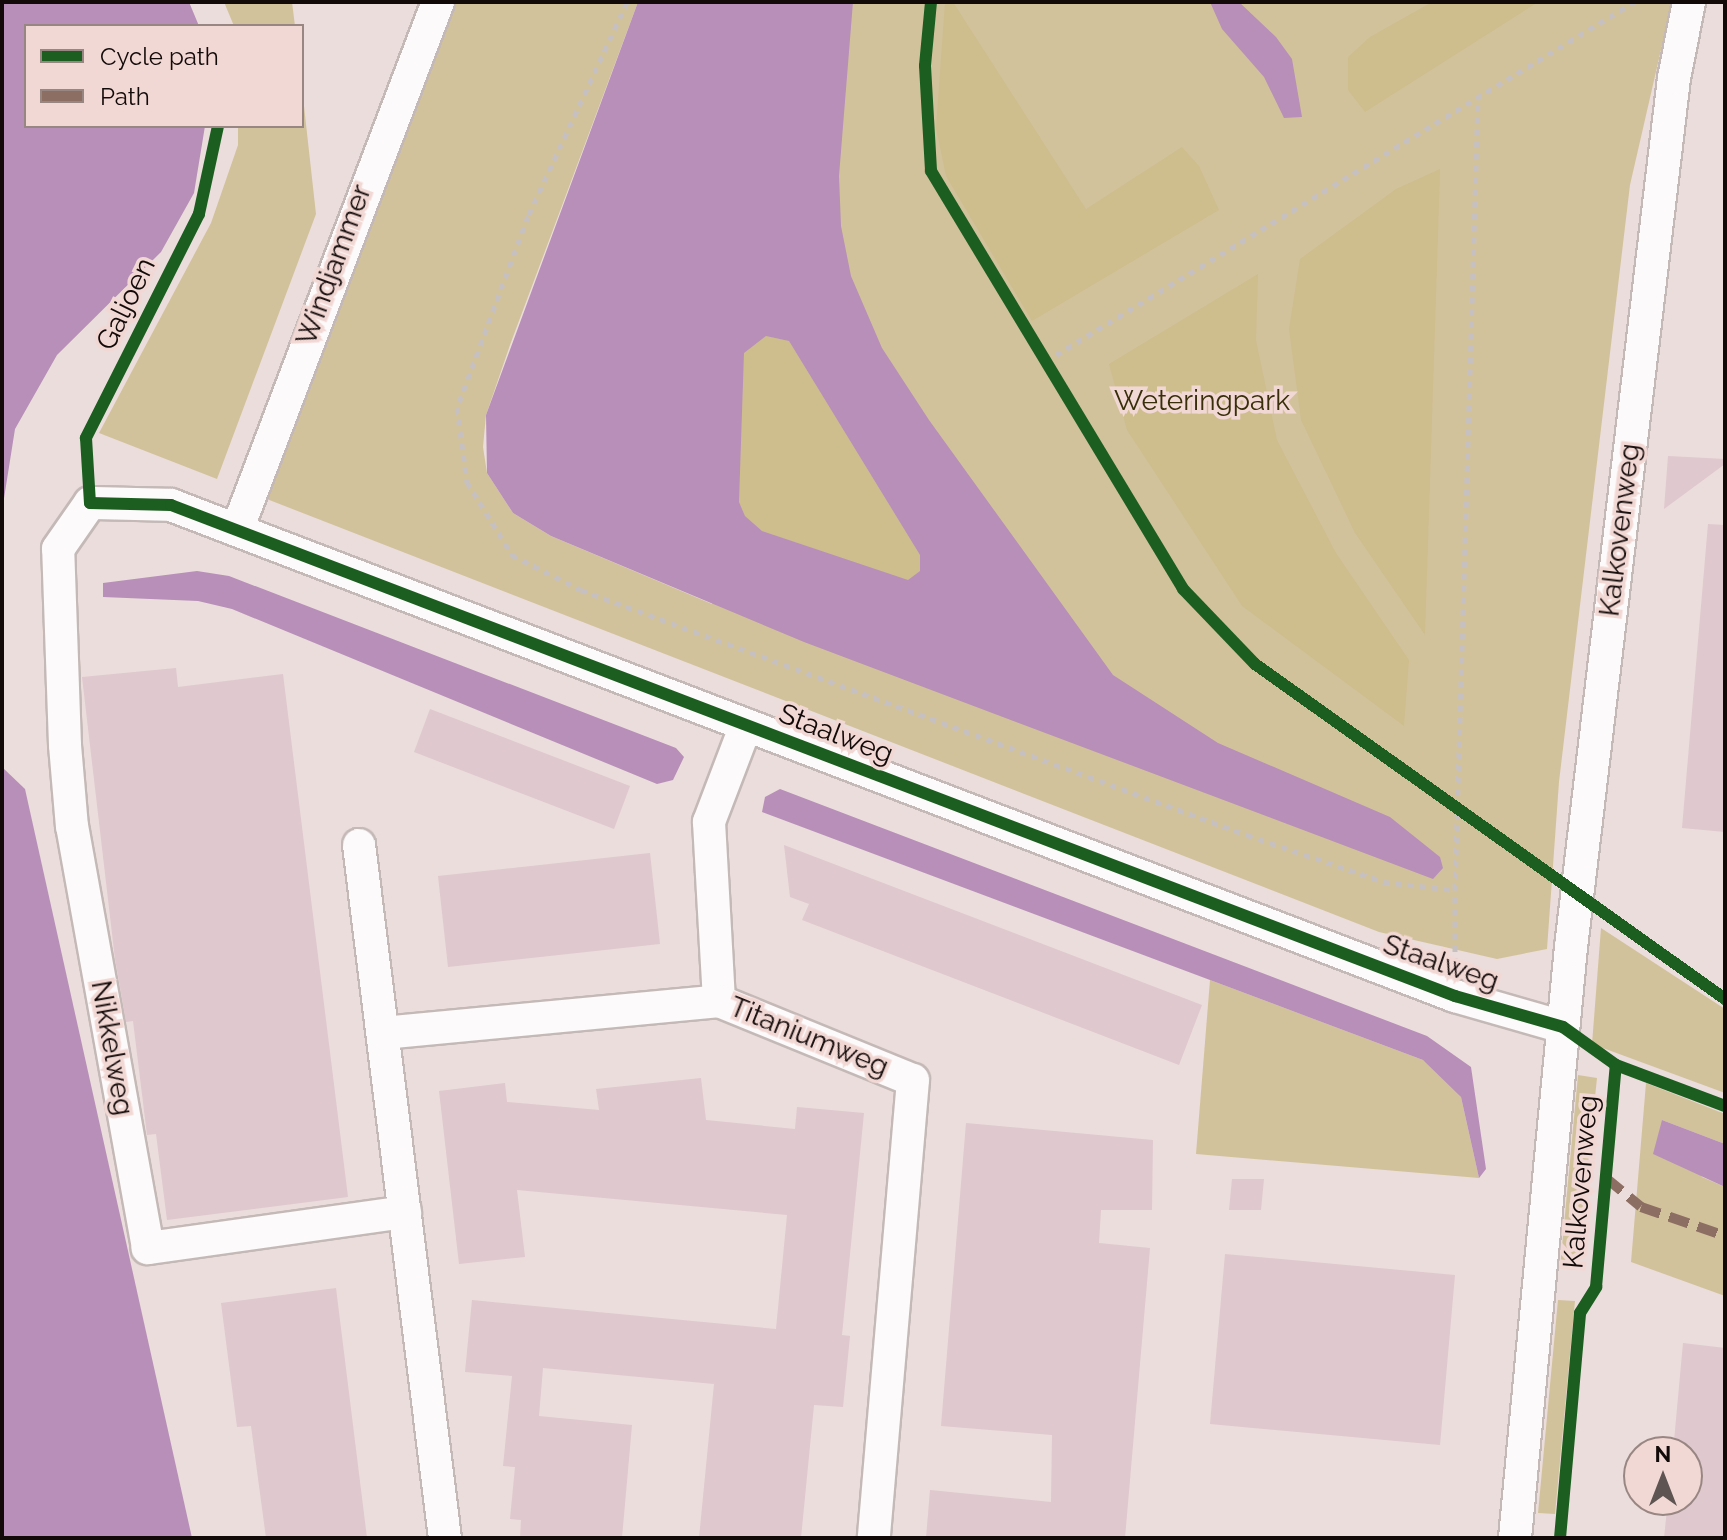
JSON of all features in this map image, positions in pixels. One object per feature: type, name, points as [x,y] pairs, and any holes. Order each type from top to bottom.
[{"type":"street","name":"Windjammer","points":[[237,530],[438,2]]},
{"type":"street","name":"Kalkovenweg","points":[[1515,1538],[1563,1027],[1674,78],[1689,2]]},
{"type":"street","name":"Staalweg","points":[[57,589],[58,549],[90,503],[171,505],[1455,996],[1563,1027]]},
{"type":"street","name":"Nikkelweg","points":[[57,589],[72,827],[148,1248],[405,1212]]},
{"type":"street","name":"Titaniumweg","points":[[746,725],[709,822],[719,1001],[913,1080],[874,1538]]},
{"type":"street","points":[[359,845],[445,1538]]},
{"type":"street","points":[[383,1033],[719,1001]]},
{"type":"path","points":[[627,2],[528,216],[457,408],[467,482],[512,555],[581,590],[1247,835],[1384,882],[1455,890]]},
{"type":"path","points":[[1046,361],[1634,2]]},
{"type":"path","points":[[1455,996],[1455,890],[1478,96]]},
{"type":"path","points":[[1038,347],[1054,374]]},
{"type":"path","points":[[1445,799],[1470,817]]},
{"type":"green space","points":[[224,2],[292,2],[295,24],[233,24]]},
{"type":"green space","name":"Weteringpark","points":[[450,2],[638,2],[510,345],[486,415],[483,447],[487,473],[513,513],[551,536],[712,604],[785,2],[1672,2],[1630,185],[1559,782],[1547,949],[1497,959],[1379,932],[259,496]]},
{"type":"green space","points":[[945,2],[953,2],[1086,209],[1182,147],[1199,166],[1219,210],[1032,321],[946,176],[936,128]]},
{"type":"green space","points":[[1432,2],[1538,2],[1365,112],[1348,90],[1348,57],[1370,37]]},
{"type":"green space","points":[[304,106],[316,214],[217,479],[99,433],[211,223],[238,145],[238,128],[304,128]]},
{"type":"green space","points":[[1440,169],[1425,635],[1355,533],[1301,420],[1289,329],[1300,259],[1396,189]]},
{"type":"green space","points":[[1258,274],[1256,340],[1277,440],[1336,553],[1409,660],[1404,726],[1242,606],[1127,430],[1109,364]]},
{"type":"green space","points":[[766,336],[789,341],[920,555],[920,571],[908,581],[762,531],[745,516],[739,502],[744,353]]},
{"type":"green space","points":[[1601,928],[1725,1009],[1725,1093],[1592,1044]]},
{"type":"green space","points":[[1210,980],[1423,1060],[1446,1075],[1461,1097],[1479,1178],[1196,1154]]},
{"type":"green space","points":[[1578,1075],[1597,1078],[1577,1270],[1560,1268]]},
{"type":"green space","points":[[1646,1083],[1725,1114],[1725,1144],[1662,1120],[1702,1177],[1725,1187],[1725,1296],[1631,1262]]},
{"type":"green space","points":[[1558,1300],[1575,1301],[1555,1514],[1538,1513]]},
{"type":"shaded area","points":[[2,2],[189,2],[198,24],[24,24],[24,128],[205,128],[194,193],[161,252],[57,355],[15,429],[2,511]]},
{"type":"shaded area","points":[[638,2],[853,2],[839,176],[841,226],[851,276],[882,348],[929,420],[1113,675],[1218,743],[1390,817],[1440,857],[1443,868],[1433,879],[804,642],[551,536],[513,513],[487,473],[486,415]],"holes":[[[766,336],[789,341],[920,555],[920,571],[908,580],[762,531],[745,516],[739,502],[744,353]]]},
{"type":"shaded area","points":[[1210,2],[1239,2],[1276,37],[1292,59],[1302,117],[1284,118],[1264,77],[1222,29]]},
{"type":"shaded area","points":[[197,571],[229,576],[676,748],[684,757],[673,780],[657,784],[232,609],[198,601],[103,597],[103,583]]},
{"type":"shaded area","points":[[2,767],[25,789],[192,1538],[2,1538]]},
{"type":"shaded area","points":[[780,789],[1427,1036],[1471,1067],[1486,1169],[1479,1178],[1461,1097],[1423,1060],[762,812],[765,797]]},
{"type":"shaded area","points":[[1662,1120],[1725,1144],[1725,1187],[1653,1154]]},
{"type":"building","points":[[1668,456],[1725,459],[1725,464],[1664,509]]},
{"type":"building","points":[[1708,524],[1725,525],[1725,832],[1682,828]]},
{"type":"building","points":[[176,668],[178,687],[283,674],[348,1197],[167,1220],[156,1134],[147,1135],[133,1021],[126,1022],[115,959],[82,677]]},
{"type":"building","points":[[430,709],[630,786],[614,829],[414,752]]},
{"type":"building","points":[[784,845],[1202,1005],[1179,1065],[802,920],[809,904],[790,897]]},
{"type":"building","points":[[650,853],[660,944],[448,967],[438,876]]},
{"type":"building","points":[[701,1078],[706,1120],[795,1129],[797,1107],[864,1113],[842,1335],[850,1336],[843,1407],[814,1405],[801,1538],[699,1538],[714,1384],[543,1368],[539,1416],[632,1425],[622,1538],[520,1538],[521,1520],[510,1519],[515,1467],[503,1466],[512,1376],[465,1372],[472,1300],[776,1329],[787,1215],[517,1190],[525,1257],[459,1264],[439,1091],[505,1083],[507,1102],[599,1110],[596,1089]]},
{"type":"building","points":[[966,1123],[1153,1140],[1152,1210],[1101,1210],[1099,1243],[1150,1248],[1125,1538],[926,1538],[930,1490],[1051,1502],[1052,1435],[941,1426]]},
{"type":"building","points":[[1232,1179],[1264,1179],[1261,1210],[1229,1210]]},
{"type":"building","points":[[1225,1254],[1455,1275],[1440,1445],[1210,1424]]},
{"type":"building","points":[[336,1288],[367,1538],[266,1538],[251,1426],[237,1427],[221,1303]]},
{"type":"building","points":[[1683,1343],[1725,1348],[1725,1538],[1664,1538],[1666,1516],[1703,1516],[1703,1436],[1674,1436]]},
{"type":"marked path","points":[[1606,1178],[1641,1207],[1725,1236]]},
{"type":"cycle path","points":[[931,2],[925,66],[931,171],[1183,589],[1255,664],[1725,999]]},
{"type":"cycle path","name":"Galjoen","points":[[218,128],[199,214],[86,438],[90,503],[171,505],[1455,996],[1563,1027],[1616,1065],[1725,1106]]},
{"type":"cycle path","points":[[1560,1538],[1580,1313],[1596,1287],[1616,1065]]}]
